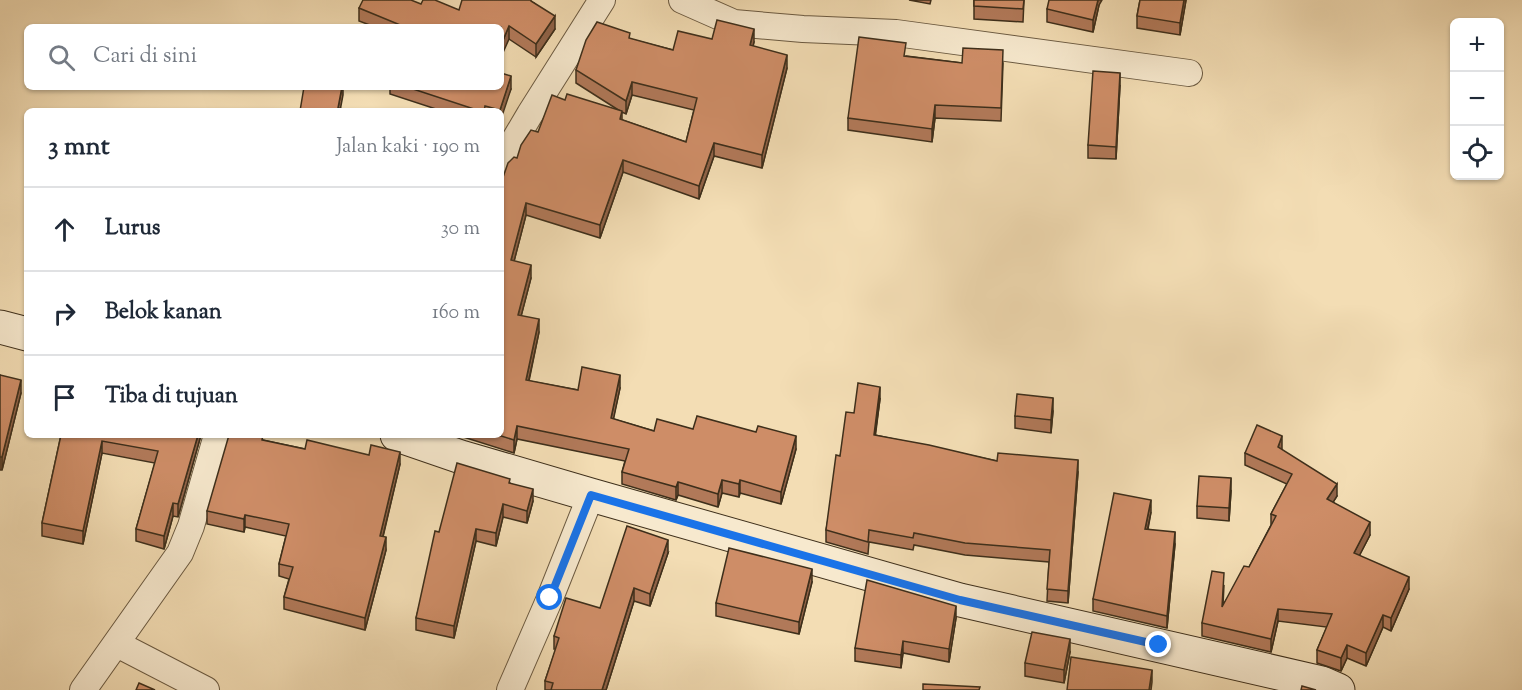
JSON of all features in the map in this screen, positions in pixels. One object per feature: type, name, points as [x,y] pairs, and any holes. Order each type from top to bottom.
[{"type":"street","points":[[504,158],[602,0]]},
{"type":"street","points":[[682,0],[734,23],[896,33],[1189,74]]},
{"type":"street","points":[[0,327],[24,333]]},
{"type":"street","points":[[84,690],[180,553],[191,526],[216,438]]},
{"type":"street","points":[[406,438],[461,457],[591,495],[960,600],[1322,683],[1338,690]]},
{"type":"street","points":[[510,690],[591,495]]},
{"type":"street","points":[[117,644],[206,690]]},
{"type":"building","points":[[363,0],[411,0],[421,4],[423,0],[435,0],[459,10],[462,0],[531,0],[555,16],[536,44],[509,26],[504,38],[504,24],[398,24],[359,8]]},
{"type":"building","points":[[974,0],[1024,0],[1023,9],[974,6]]},
{"type":"building","points":[[1049,0],[1098,0],[1093,20],[1047,9]]},
{"type":"building","points":[[1140,0],[1184,0],[1180,23],[1137,16]]},
{"type":"building","points":[[717,20],[754,29],[750,45],[787,55],[762,155],[714,143],[699,186],[623,160],[600,225],[526,203],[511,260],[531,265],[518,315],[539,319],[526,380],[578,390],[582,367],[620,375],[611,418],[654,431],[657,419],[693,429],[697,416],[756,432],[758,426],[796,436],[781,492],[740,480],[739,484],[722,480],[718,494],[678,482],[676,487],[622,472],[629,449],[517,426],[514,440],[504,437],[504,174],[508,163],[514,157],[517,158],[521,145],[531,130],[538,132],[552,95],[565,100],[567,94],[622,111],[620,119],[686,142],[697,98],[632,82],[626,101],[576,70],[586,40],[597,22],[630,33],[629,38],[673,50],[678,31],[712,39]]},
{"type":"building","points":[[859,37],[906,43],[904,56],[962,63],[963,48],[1003,50],[1001,108],[935,105],[932,129],[848,118]]},
{"type":"building","points":[[1093,71],[1120,73],[1116,147],[1088,145]]},
{"type":"building","points":[[504,74],[511,76],[501,108],[485,106],[485,108],[471,108],[416,90],[504,90]]},
{"type":"building","points":[[304,90],[341,90],[338,108],[300,108]]},
{"type":"building","points":[[0,375],[21,380],[2,457],[0,457]]},
{"type":"building","points":[[858,383],[880,387],[874,435],[997,461],[998,453],[1078,460],[1068,591],[1047,589],[1050,550],[965,543],[914,533],[913,538],[869,530],[868,542],[826,530],[836,455],[840,456],[846,412],[854,413]]},
{"type":"building","points":[[1017,394],[1053,398],[1051,420],[1015,416]]},
{"type":"building","points":[[1257,425],[1282,436],[1278,447],[1337,484],[1327,499],[1370,522],[1354,553],[1409,577],[1391,618],[1383,615],[1366,653],[1347,645],[1341,658],[1317,650],[1332,614],[1278,609],[1271,639],[1202,623],[1212,571],[1224,573],[1222,607],[1244,566],[1249,567],[1276,516],[1271,514],[1292,474],[1245,453]]},
{"type":"building","points":[[60,438],[197,438],[178,504],[173,503],[164,536],[136,529],[158,451],[102,441],[83,531],[42,523]]},
{"type":"building","points":[[228,438],[262,438],[262,440],[305,449],[307,440],[369,455],[371,445],[400,452],[380,536],[386,537],[365,618],[284,597],[293,567],[279,564],[289,524],[245,515],[244,519],[207,511]]},
{"type":"building","points":[[457,463],[510,479],[509,483],[533,489],[527,511],[503,504],[496,533],[476,529],[454,626],[416,618],[435,531],[439,532]]},
{"type":"building","points":[[1199,476],[1231,478],[1229,508],[1197,506]]},
{"type":"building","points":[[1114,493],[1151,500],[1145,529],[1175,532],[1167,616],[1093,599]]},
{"type":"building","points":[[627,526],[668,540],[650,594],[634,588],[602,690],[551,690],[553,683],[545,681],[559,638],[554,636],[566,598],[600,608]]},
{"type":"building","points":[[729,548],[812,569],[799,622],[716,603]]},
{"type":"building","points":[[867,580],[956,606],[949,649],[903,641],[901,655],[855,648]]},
{"type":"building","points":[[1032,632],[1070,639],[1064,670],[1025,663]]},
{"type":"building","points":[[1071,657],[1152,670],[1149,690],[1067,690]]},
{"type":"building","points":[[139,683],[155,690],[136,690]]},
{"type":"building","points":[[923,684],[980,687],[979,690],[923,690]]},
{"type":"building","points":[[1302,686],[1316,690],[1301,690]]},
{"type":"route","points":[[550,598],[591,495],[960,600],[1159,645]]}]
